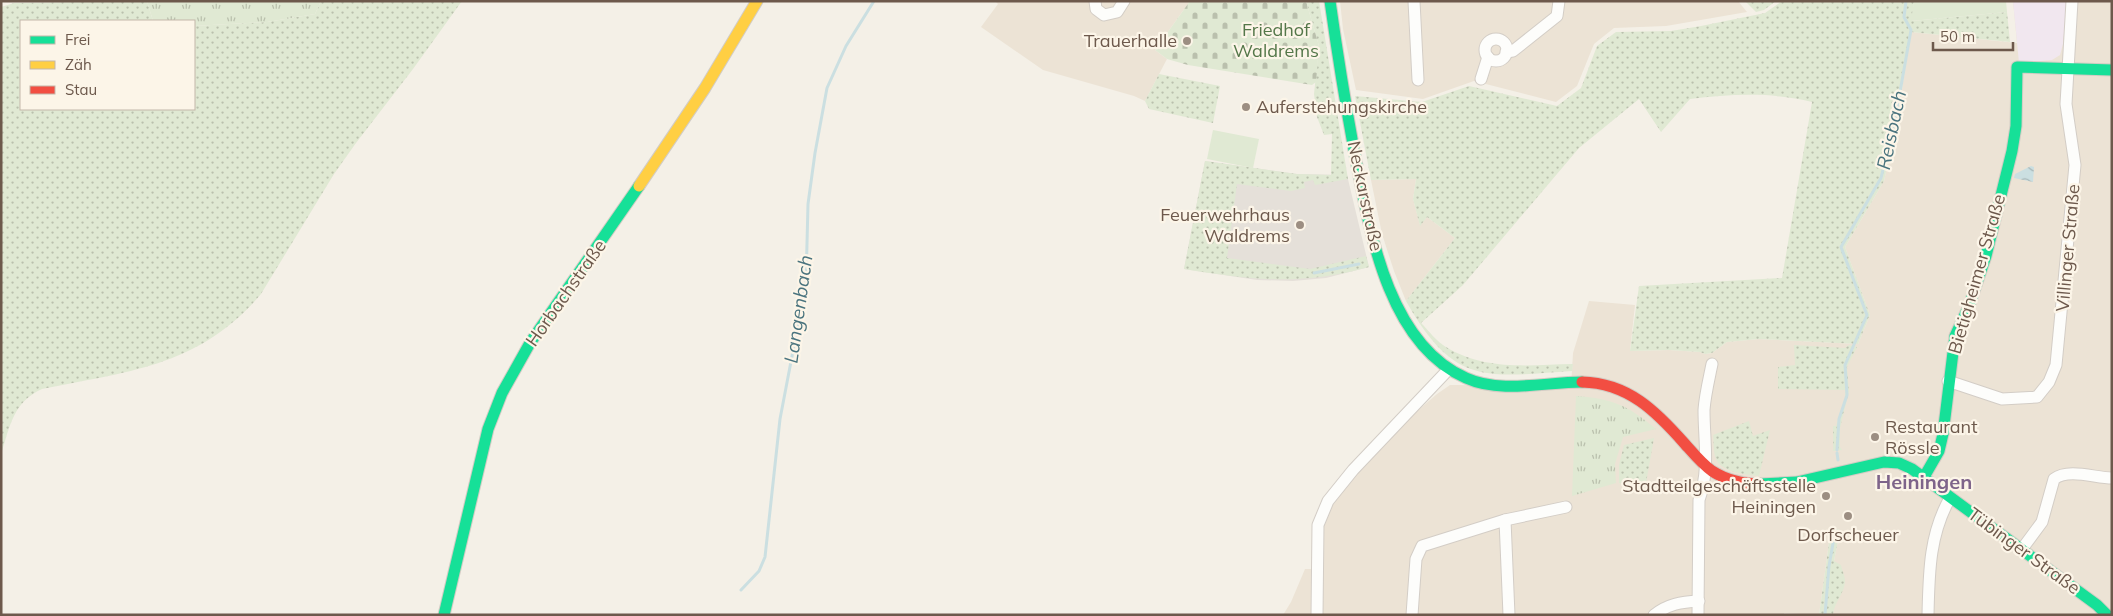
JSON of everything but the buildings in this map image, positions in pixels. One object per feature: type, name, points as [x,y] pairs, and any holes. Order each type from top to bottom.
[{"type":"street","name":"Horbachstraße","points":[[444,615],[488,430],[502,393],[530,343],[700,95],[757,1]]},
{"type":"street","points":[[1095,1],[1096,9],[1104,15],[1117,12],[1124,1]]},
{"type":"street","name":"Neckarstraße","points":[[1330,1],[1344,99],[1366,210],[1380,265],[1397,304],[1414,334],[1428,352],[1448,370]]},
{"type":"street","points":[[1414,1],[1418,80]]},
{"type":"street","points":[[1506,52],[1513,51],[1557,16],[1559,1]]},
{"type":"street","name":"Villinger Straße","points":[[1948,381],[2002,400],[2037,397],[2049,382],[2056,365],[2075,164],[2066,104],[2072,1]]},
{"type":"street","points":[[1481,79],[1488,57],[1485,48],[1491,40],[1501,40],[1506,46],[1506,52],[1500,59],[1494,60],[1488,57]]},
{"type":"street","name":"Bietigheimer Straße","points":[[1924,477],[1939,451],[1943,434],[1955,336],[1969,306],[1986,256],[2012,151],[2016,126],[2016,67],[2068,68]]},
{"type":"street","points":[[2068,68],[2112,70]]},
{"type":"street","points":[[1698,615],[1699,500],[1703,489],[1706,466],[1704,412],[1712,364]]},
{"type":"street","points":[[1317,615],[1318,525],[1328,501],[1353,470],[1448,370]]},
{"type":"street","name":"Tübinger Straße","points":[[1448,370],[1483,384],[1498,386],[1587,383],[1616,387],[1637,397],[1706,466],[1722,476],[1766,484],[1800,482],[1884,462],[1898,463],[1912,468],[2097,605],[2107,615]]},
{"type":"street","points":[[2022,549],[2042,522],[2054,480],[2060,475],[2112,478]]},
{"type":"street","points":[[1928,615],[1931,550],[1942,512],[1950,498]]},
{"type":"street","points":[[1412,615],[1416,559],[1422,546],[1505,520],[1566,507]]},
{"type":"street","points":[[1505,520],[1509,615]]},
{"type":"street","points":[[1654,615],[1666,606],[1681,602],[1699,602]]},
{"type":"shaded area","points":[[995,1],[1190,1],[1155,50],[1167,59],[1145,101],[1134,96],[1043,70],[981,27],[998,4]]},
{"type":"shaded area","points":[[1340,1],[1738,1],[1747,12],[1666,26],[1614,28],[1594,44],[1577,86],[1556,102],[1474,81],[1423,99],[1356,90],[1343,29]]},
{"type":"shaded area","points":[[2013,1],[2112,1],[2112,615],[1833,615],[1834,605],[1841,594],[1834,561],[1840,530],[1831,528],[1819,615],[1784,613],[1784,615],[1283,615],[1291,602],[1305,569],[1323,569],[1323,527],[1335,497],[1408,419],[1450,385],[1571,387],[1573,353],[1589,301],[1635,305],[1630,351],[1669,350],[1705,354],[1712,353],[1727,342],[1759,339],[1858,344],[1870,315],[1845,247],[1884,181],[1897,121],[1911,32],[2017,43]]},
{"type":"shaded area","points":[[2013,1],[2067,1],[2063,44],[2060,55],[2052,60],[2019,63]]},
{"type":"shaded area","points":[[1205,161],[1297,174],[1347,175],[1369,267],[1326,278],[1293,281],[1257,280],[1184,269]]},
{"type":"shaded area","points":[[1416,179],[1413,199],[1420,225],[1427,217],[1455,238],[1406,301],[1382,234],[1371,180]]},
{"type":"green space","points":[[147,1],[153,20],[20,20],[20,110],[195,110],[195,26],[267,22],[315,14],[321,1],[462,1],[334,174],[261,294],[237,318],[213,337],[161,362],[104,377],[42,389],[32,394],[14,416],[1,454],[1,7],[14,3]]},
{"type":"green space","points":[[147,1],[321,1],[315,14],[267,22],[195,26],[195,20],[153,20]]},
{"type":"green space","name":"Friedhof Waldrems","points":[[1190,1],[1306,1],[1319,46],[1316,82],[1312,85],[1188,65],[1167,59],[1155,50]]},
{"type":"green space","points":[[1306,1],[1319,1],[1348,179],[1315,185],[1313,180],[1304,182],[1305,188],[1291,191],[1237,184],[1227,258],[1310,269],[1366,256],[1369,267],[1321,277],[1299,279],[1254,278],[1184,269],[1205,161],[1297,174],[1331,175],[1332,134],[1324,135],[1317,117],[1314,94],[1319,46]]},
{"type":"green space","points":[[1745,1],[1776,1],[1764,10],[1756,12]]},
{"type":"green space","points":[[1782,1],[1914,1],[1912,21],[2007,12],[2010,42],[1911,32],[1897,121],[1884,181],[1845,247],[1870,315],[1858,344],[1759,339],[1727,342],[1712,353],[1705,354],[1669,350],[1630,351],[1639,286],[1782,278],[1812,102],[1767,95],[1751,95],[1690,99],[1661,132],[1639,99],[1579,148],[1463,285],[1421,323],[1443,345],[1461,355],[1476,360],[1508,365],[1573,364],[1572,371],[1516,375],[1494,374],[1474,370],[1457,362],[1440,349],[1423,329],[1406,301],[1455,238],[1427,217],[1420,226],[1413,199],[1416,179],[1371,180],[1355,96],[1422,102],[1469,86],[1557,106],[1581,88],[1597,46],[1616,32],[1671,31],[1701,26],[1765,13]]},
{"type":"green space","points":[[1914,1],[2006,1],[2007,12],[1911,21]]},
{"type":"green space","points":[[1159,74],[1220,86],[1213,123],[1149,109],[1145,101]]},
{"type":"green space","points":[[1213,130],[1259,139],[1253,168],[1207,159]]},
{"type":"green space","points":[[1794,345],[1845,348],[1849,345],[1857,347],[1847,367],[1849,391],[1840,428],[1840,447],[1842,450],[1833,451],[1833,426],[1836,426],[1845,399],[1845,390],[1778,389],[1778,367],[1795,365]]},
{"type":"green space","points":[[1576,396],[1610,401],[1637,414],[1656,429],[1623,437],[1615,464],[1616,483],[1572,496]]},
{"type":"green space","points":[[1749,421],[1753,436],[1770,430],[1759,476],[1741,474],[1723,467],[1716,459],[1714,453],[1713,435]]},
{"type":"green space","points":[[1654,438],[1646,483],[1642,488],[1619,483],[1619,465],[1624,445]]},
{"type":"green space","points":[[1831,528],[1840,530],[1834,561],[1841,565],[1845,585],[1833,615],[1819,615]]},
{"type":"water","points":[[2031,166],[2034,167],[2033,182],[2014,178],[2015,174]]},
{"type":"waterway","name":"Langenbach","points":[[741,590],[759,571],[765,557],[780,419],[806,283],[808,204],[827,88],[846,46],[874,1]]},
{"type":"waterway","name":"Reisbach","points":[[1837,450],[1839,419],[1847,395],[1845,365],[1867,315],[1841,247],[1881,178],[1895,120],[1911,30],[1904,17],[1906,1]]},
{"type":"waterway","points":[[1314,273],[1359,264]]},
{"type":"waterway","name":"Reisbach","points":[[1837,453],[1838,460]]},
{"type":"waterway","name":"Reisbach","points":[[1825,615],[1829,566],[1835,532]]},
{"type":"traffic: fast","points":[[1330,1],[1341,76],[1367,213],[1375,246],[1399,311],[1417,338],[1439,361],[1466,378],[1480,383],[1508,386],[1582,382]]},
{"type":"traffic: fast","points":[[1924,477],[1939,451],[1943,434],[1955,336],[1969,306],[1986,256],[2012,151],[2016,126],[2017,67],[2112,70]]},
{"type":"traffic: fast","points":[[444,615],[488,429],[502,393],[530,343],[639,186]]},
{"type":"traffic: fast","points":[[1760,484],[1797,482],[1884,462],[1899,463],[1912,469],[2097,605],[2107,615]]},
{"type":"traffic: slow","points":[[639,186],[705,88],[757,1]]},
{"type":"traffic: jam","points":[[1582,382],[1613,387],[1627,393],[1652,410],[1712,471],[1735,481],[1760,484]]},
{"type":"place","name":"Trauerhalle","points":[[1187,41]]},
{"type":"place","name":"Auferstehungskirche","points":[[1246,107]]},
{"type":"place","name":"Feuerwehrhaus Waldrems","points":[[1300,225]]},
{"type":"place","name":"Restaurant Rössle","points":[[1875,437]]},
{"type":"place","name":"Stadtteilgeschäftsstelle Heiningen","points":[[1826,496]]},
{"type":"place","name":"Dorfscheuer","points":[[1848,516]]},
{"type":"district","name":"Heiningen","points":[[1924,482]]}]
